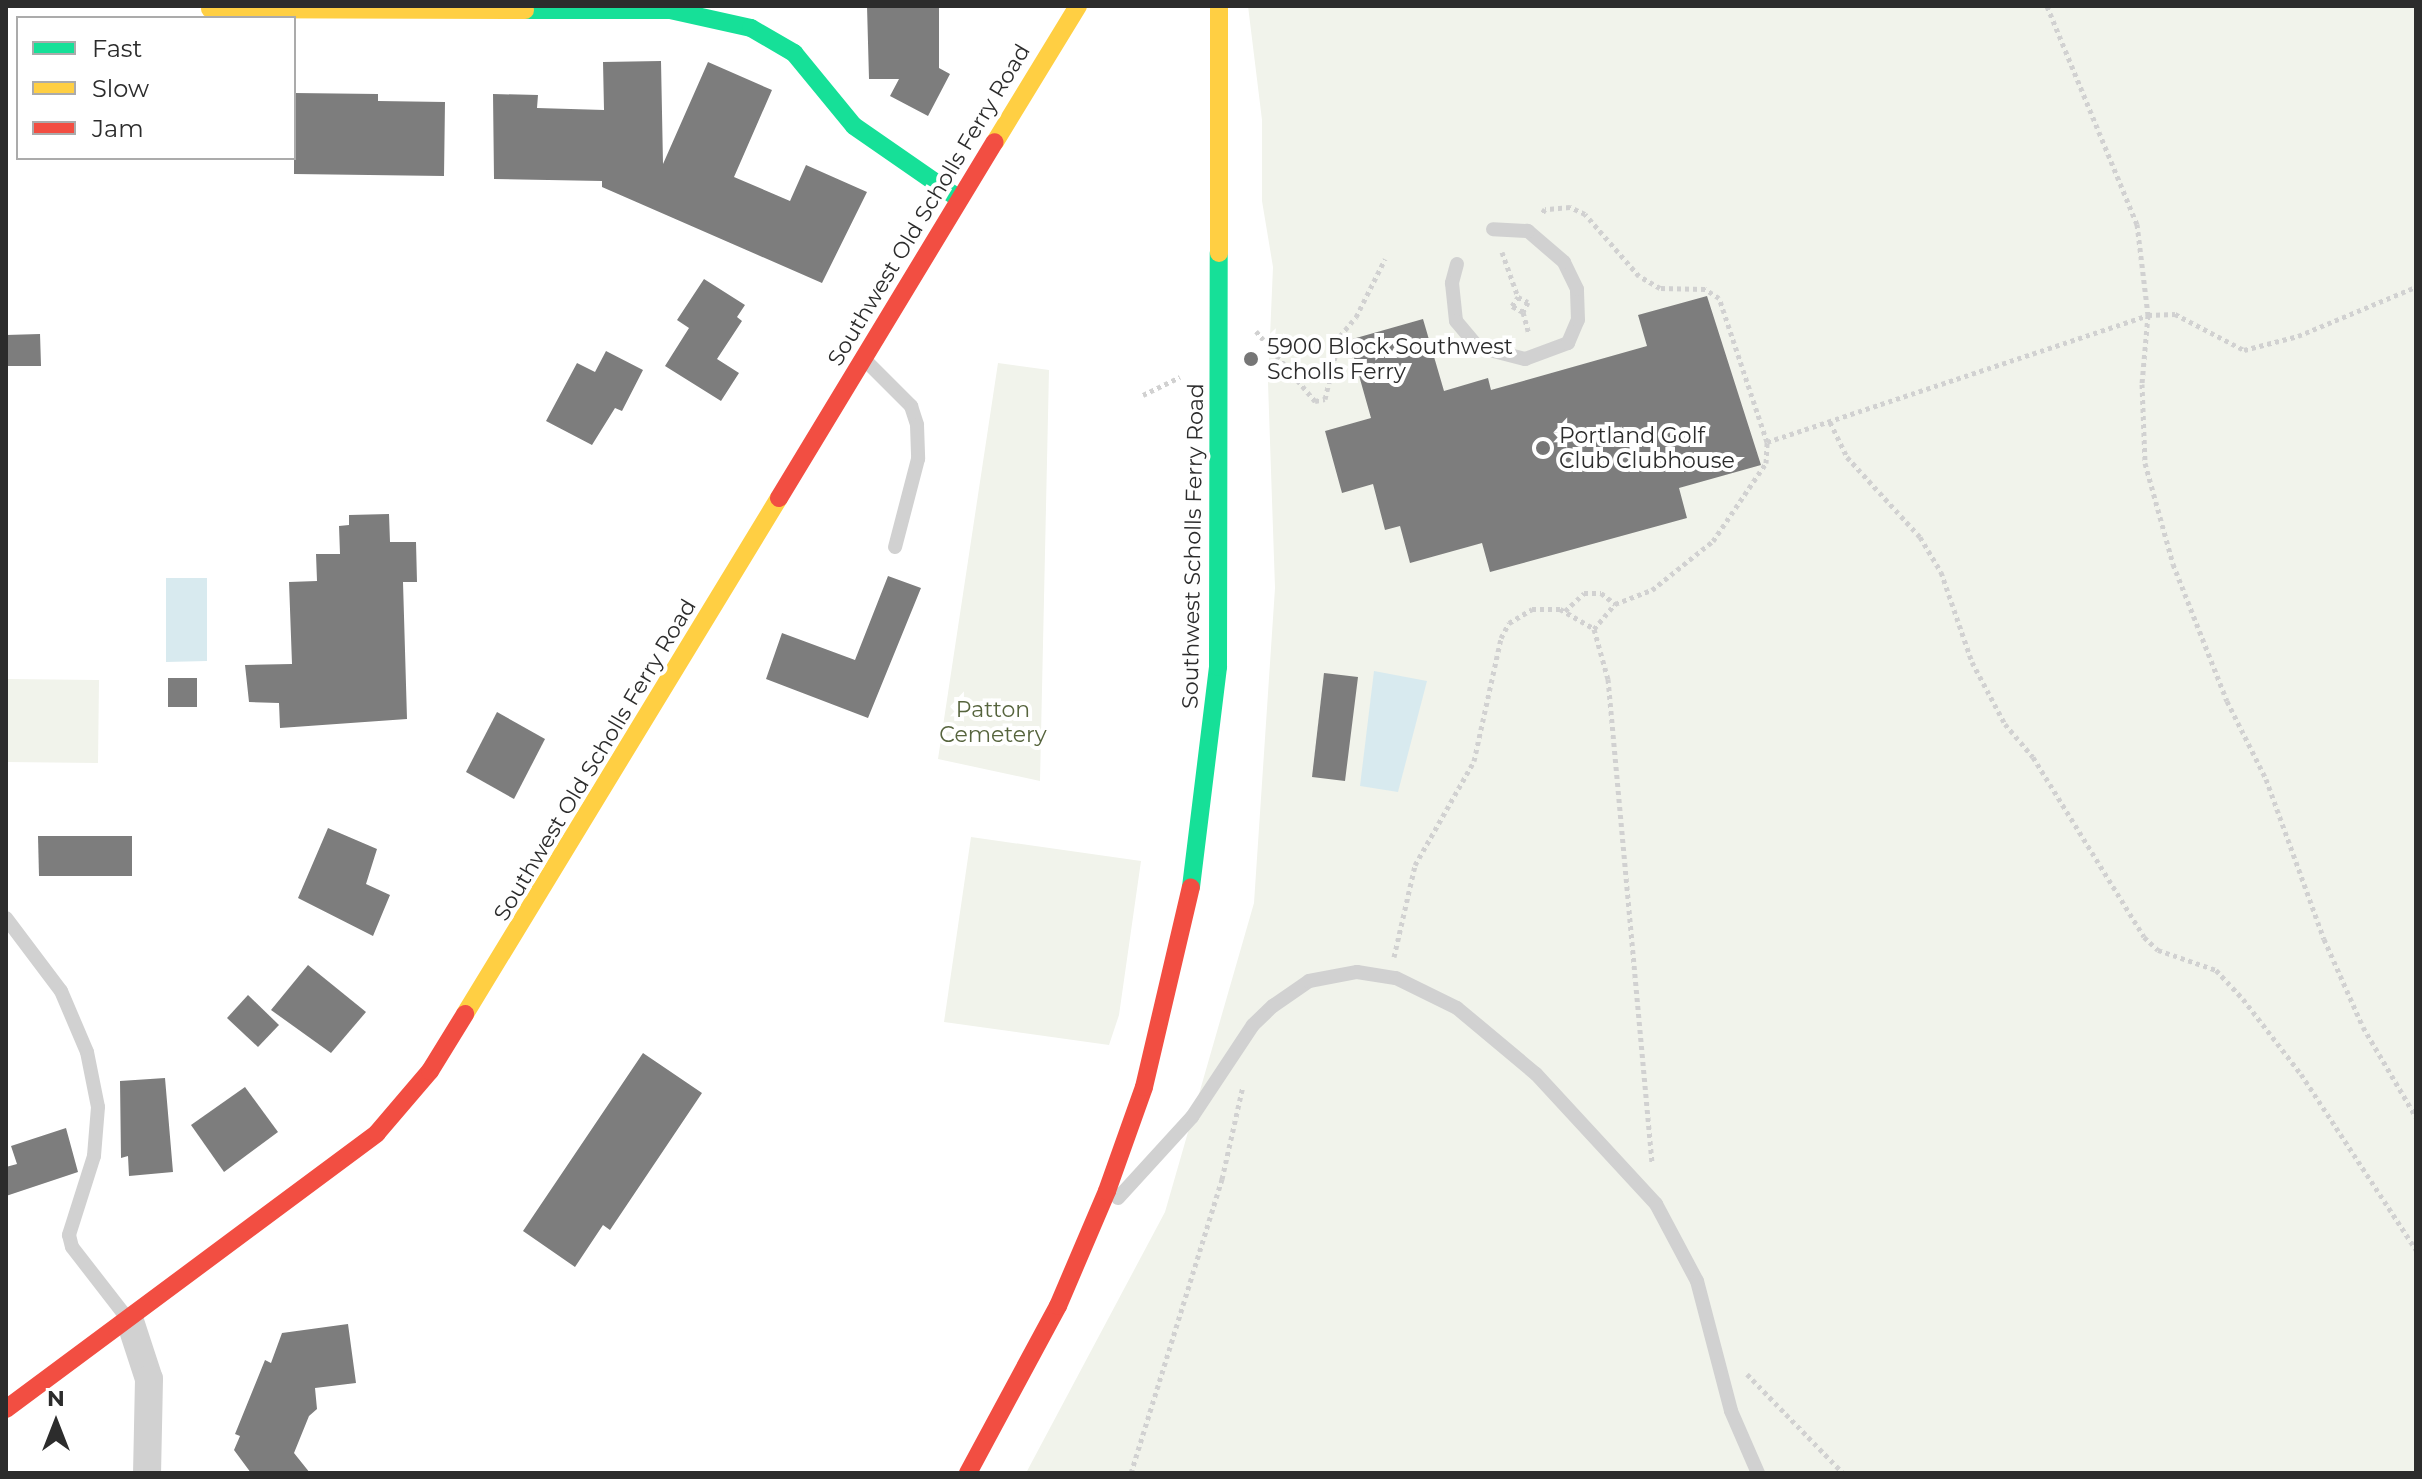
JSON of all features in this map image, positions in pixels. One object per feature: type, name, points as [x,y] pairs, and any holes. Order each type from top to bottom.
[{"type":"street","name":"Southwest Old Scholls Ferry Road","points":[[6,1409],[130,1321],[377,1133],[430,1071],[958,198],[1078,6]]},
{"type":"street","name":"Southwest Scholls Ferry Road","points":[[968,1473],[1051,1320],[1093,1225],[1144,1087],[1197,862],[1218,667],[1219,6]]},
{"type":"street","points":[[210,9],[670,10],[751,28],[794,53],[854,126],[958,198]]},
{"type":"street","points":[[130,1321],[149,1379],[147,1473]]},
{"type":"lane","points":[[1457,264],[1453,306],[1467,338],[1507,358],[1552,352],[1568,343],[1578,320],[1577,289],[1564,262],[1528,231],[1493,229]]},
{"type":"lane","points":[[863,358],[911,406],[917,425],[918,459],[895,547]]},
{"type":"lane","points":[[6,918],[61,991],[87,1052],[98,1107],[94,1156],[69,1235],[72,1247],[130,1321]]},
{"type":"lane","points":[[1093,1225],[1192,1117],[1253,1025],[1309,981],[1357,972],[1389,977],[1457,1008],[1525,1065],[1598,1135],[1656,1204],[1697,1281],[1731,1411],[1758,1473]]},
{"type":"path","points":[[2047,6],[2137,224],[2148,315],[2142,384],[2145,463],[2173,564],[2227,701],[2266,779],[2329,952],[2363,1027],[2416,1117]]},
{"type":"path","points":[[1528,231],[1545,209],[1570,207],[1585,214],[1639,276],[1660,288],[1705,289],[1719,298],[1767,442],[1766,463],[1713,541],[1652,590],[1615,604],[1594,629]]},
{"type":"path","points":[[1493,229],[1518,297]]},
{"type":"path","points":[[1255,330],[1315,401],[1325,399],[1340,336],[1356,317],[1385,259]]},
{"type":"path","points":[[1767,442],[2148,315],[2175,314],[2244,350],[2298,336],[2416,287]]},
{"type":"path","points":[[1143,395],[1180,381]]},
{"type":"path","points":[[1830,422],[1847,457],[1920,537],[1941,572],[1972,662],[2005,724],[2033,757],[2144,937],[2158,950],[2216,970],[2243,999],[2301,1074],[2416,1250]]},
{"type":"path","points":[[1565,611],[1584,593],[1601,593],[1615,604]]},
{"type":"path","points":[[1389,977],[1415,865],[1474,761],[1501,638],[1509,623],[1532,609],[1565,611],[1594,629],[1608,679],[1656,1204]]},
{"type":"path","points":[[1131,1473],[1222,1179],[1253,1025]]},
{"type":"path","points":[[1713,1344],[1780,1404],[1843,1473]]},
{"type":"green space","points":[[1248,6],[2416,6],[2416,1473],[1026,1473],[1165,1212],[1254,903],[1275,588],[1268,383],[1273,267],[1262,201],[1262,120]]},
{"type":"green space","name":"Patton Cemetery","points":[[998,363],[1049,370],[1040,781],[938,759]]},
{"type":"green space","points":[[6,679],[99,680],[98,763],[6,762]]},
{"type":"green space","points":[[971,837],[1141,861],[1119,1015],[1109,1045],[944,1022]]},
{"type":"shaded area","points":[[166,578],[207,578],[207,661],[166,662]]},
{"type":"shaded area","points":[[1374,671],[1427,681],[1398,792],[1360,786]]},
{"type":"building","points":[[867,6],[939,6],[939,68],[950,74],[928,116],[890,96],[899,79],[869,79]]},
{"type":"building","points":[[661,61],[663,164],[708,62],[772,90],[734,177],[790,201],[806,165],[867,192],[822,283],[602,187],[602,181],[494,179],[493,94],[538,95],[537,108],[604,110],[603,62]]},
{"type":"building","points":[[296,93],[378,94],[378,101],[445,102],[444,176],[294,174]]},
{"type":"building","points":[[704,279],[745,305],[737,317],[742,321],[717,359],[739,373],[721,401],[665,366],[689,328],[677,320]]},
{"type":"building","name":"Portland Golf Club Clubhouse","points":[[1707,296],[1761,465],[1679,488],[1687,518],[1490,572],[1482,543],[1410,563],[1400,526],[1385,530],[1373,484],[1342,493],[1325,431],[1371,418],[1349,340],[1423,319],[1444,391],[1488,378],[1491,390],[1647,346],[1638,315]]},
{"type":"building","points":[[40,334],[41,366],[6,366],[6,335]]},
{"type":"building","points":[[606,351],[643,370],[622,411],[615,408],[592,445],[546,421],[577,363],[595,372]]},
{"type":"building","points":[[389,514],[390,542],[416,542],[417,582],[403,582],[407,719],[280,728],[279,703],[249,702],[245,665],[292,664],[289,582],[317,581],[316,554],[340,554],[339,526],[349,525],[349,515]]},
{"type":"building","points":[[888,576],[921,588],[868,718],[766,679],[782,633],[855,660]]},
{"type":"building","points":[[1324,673],[1358,677],[1345,781],[1312,777]]},
{"type":"building","points":[[168,678],[197,678],[197,707],[168,707]]},
{"type":"building","points":[[497,712],[545,739],[514,799],[466,772]]},
{"type":"building","points":[[328,828],[377,849],[366,884],[390,895],[373,936],[298,898]]},
{"type":"building","points":[[38,836],[132,836],[132,876],[39,876]]},
{"type":"building","points":[[308,965],[366,1012],[331,1053],[271,1010]]},
{"type":"building","points":[[248,995],[279,1025],[258,1047],[227,1018]]},
{"type":"building","points":[[643,1053],[702,1093],[610,1230],[603,1225],[575,1267],[523,1231]]},
{"type":"building","points":[[165,1078],[173,1172],[129,1176],[128,1156],[121,1158],[120,1081]]},
{"type":"building","points":[[245,1087],[278,1132],[224,1172],[191,1125]]},
{"type":"building","points":[[66,1128],[78,1172],[6,1196],[6,1167],[17,1164],[11,1146]]},
{"type":"building","points":[[348,1324],[356,1383],[315,1388],[317,1409],[309,1416],[294,1453],[310,1473],[251,1473],[234,1450],[240,1436],[235,1434],[265,1360],[271,1363],[282,1333]]},
{"type":"traffic: fast","points":[[525,10],[670,10],[751,28],[794,53],[854,126],[958,198]]},
{"type":"traffic: fast","points":[[1191,887],[1218,667],[1219,253]]},
{"type":"traffic: slow","points":[[995,142],[1078,6]]},
{"type":"traffic: slow","points":[[1219,6],[1219,253]]},
{"type":"traffic: slow","points":[[210,9],[525,10]]},
{"type":"traffic: slow","points":[[465,1014],[779,498]]},
{"type":"traffic: jam","points":[[779,498],[995,142]]},
{"type":"traffic: jam","points":[[968,1473],[1058,1306],[1107,1191],[1144,1087],[1191,887]]},
{"type":"traffic: jam","points":[[6,1409],[377,1133],[430,1071],[465,1014]]},
{"type":"place","name":"5900 Block Southwest Scholls Ferry","points":[[1251,359]]},
{"type":"place","name":"Portland Golf Club Clubhouse","points":[[1543,448]]}]
